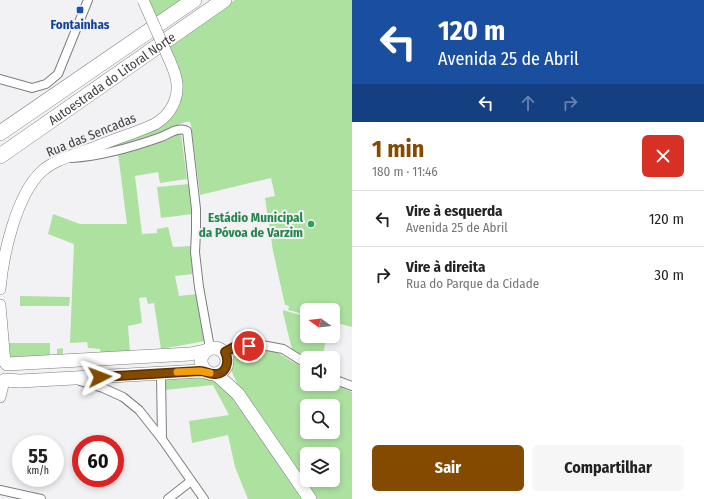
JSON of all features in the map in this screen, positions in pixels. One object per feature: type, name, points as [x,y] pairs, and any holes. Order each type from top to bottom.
[{"type":"highway","name":"Autoestrada do Litoral Norte","points":[[0,132],[194,0]]},
{"type":"highway","name":"Autoestrada do Litoral Norte","points":[[0,156],[224,0]]},
{"type":"main road","points":[[2,386],[10,372],[5,361],[39,362],[190,354],[218,348],[226,359],[238,394],[310,499]]},
{"type":"main road","points":[[208,350],[203,354],[201,362],[202,366],[238,394]]},
{"type":"main road","points":[[2,386],[40,380],[70,378],[200,371],[212,373],[223,371],[226,359]]},
{"type":"main road","points":[[39,362],[45,366],[46,371],[45,375],[40,380]]},
{"type":"street","points":[[0,79],[32,88],[46,84],[58,74],[88,0]]},
{"type":"street","name":"Rua das Sencadas","points":[[0,289],[8,244],[14,222],[32,184],[40,173],[60,160],[148,127],[164,118],[172,108],[177,90],[176,75],[143,0]]},
{"type":"street","points":[[60,160],[100,155],[161,137],[180,129],[184,129],[186,131],[196,209],[195,252],[208,350]]},
{"type":"street","points":[[0,305],[0,319],[5,361]]},
{"type":"street","points":[[226,359],[236,346],[262,345],[283,349],[300,360]]},
{"type":"street","points":[[161,373],[162,439]]},
{"type":"street","points":[[70,378],[123,396],[139,410],[162,439],[204,499]]},
{"type":"street","points":[[340,382],[352,386]]},
{"type":"street","points":[[168,499],[191,481]]},
{"type":"street","points":[[0,490],[41,499]]},
{"type":"green space","points":[[146,0],[185,0],[156,18]]},
{"type":"green space","points":[[235,0],[352,0],[352,327],[340,324],[340,303],[300,303],[300,313],[288,310],[289,306],[285,305],[273,251],[265,198],[275,196],[271,178],[200,195],[190,122],[184,122],[167,131],[146,139],[89,154],[166,122],[171,118],[176,110],[179,72],[169,45]]},
{"type":"green space","points":[[181,134],[187,179],[160,183],[158,172],[135,176],[142,234],[157,233],[157,229],[168,227],[173,247],[191,246],[193,274],[175,276],[179,296],[197,294],[205,341],[161,349],[154,303],[148,304],[146,297],[139,298],[142,323],[128,326],[130,351],[101,353],[100,349],[88,348],[87,342],[70,343],[74,244],[48,234],[53,214],[80,224],[127,224],[118,153]]},
{"type":"green space","points":[[189,184],[192,214],[161,218],[157,187]]},
{"type":"green space","points":[[20,296],[70,297],[69,306],[20,306]]},
{"type":"green space","points":[[283,310],[300,315],[300,343],[325,343],[324,351],[300,351],[300,354],[292,349]]},
{"type":"green space","points":[[6,343],[50,343],[50,355],[57,355],[57,349],[63,348],[63,355],[11,358],[9,356]]},
{"type":"green space","points":[[238,350],[264,350],[276,352],[300,366],[300,391],[340,391],[340,387],[352,392],[352,499],[314,499],[306,487],[340,487],[340,447],[300,447],[300,478],[241,392],[231,370],[235,353]]},
{"type":"green space","points":[[193,373],[216,380],[227,387],[302,499],[248,499],[235,467],[228,435],[192,443],[189,421],[229,415],[213,385],[165,390],[165,376]]},
{"type":"slow traffic","points":[[177,372],[200,371],[210,373]]},
{"type":"place","name":"Fontainhas","points":[[80,10]]},
{"type":"place","name":"Estádio Municipal da Póvoa de Varzim","points":[[311,224]]},
{"type":"route","points":[[100,377],[200,371],[216,374],[220,373],[226,368],[228,360],[225,352],[236,346],[249,346]]}]
